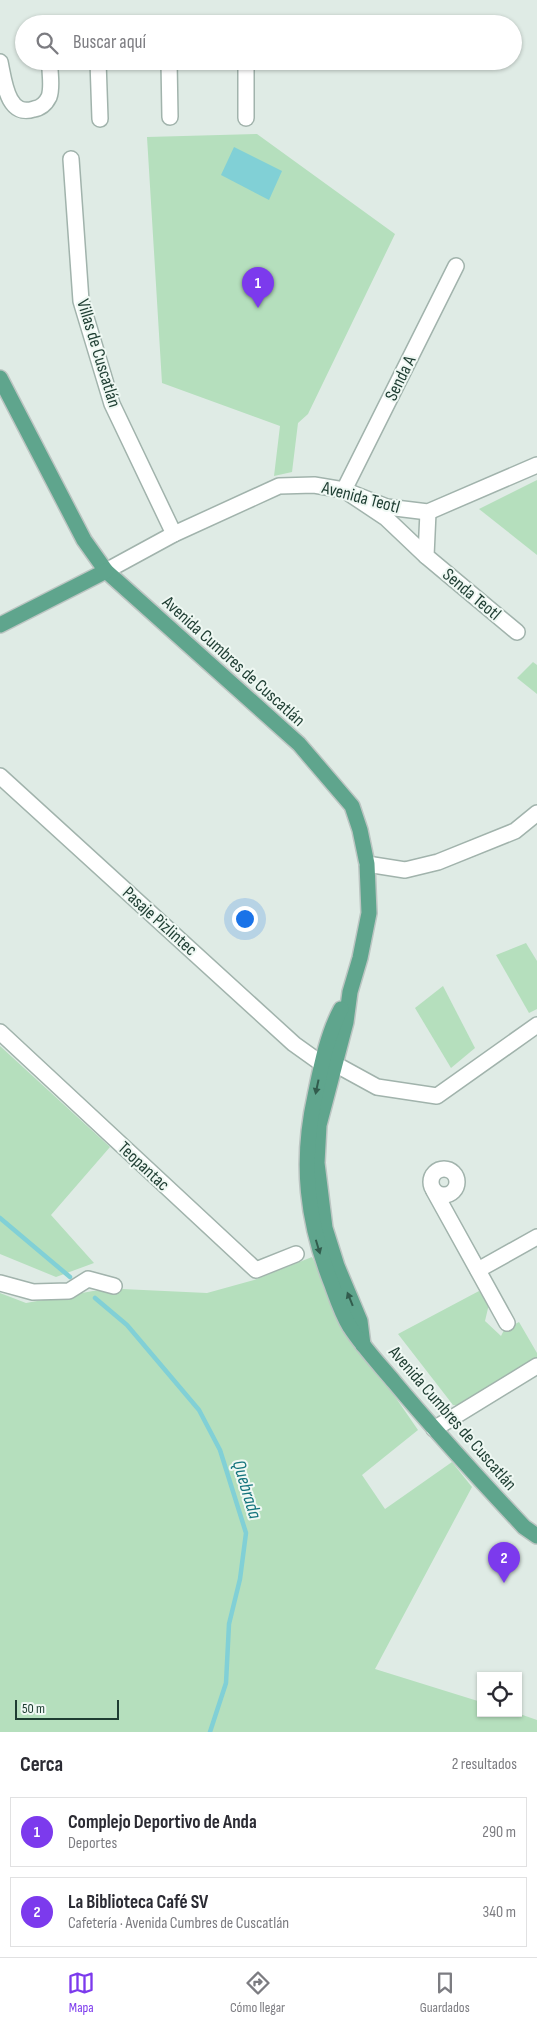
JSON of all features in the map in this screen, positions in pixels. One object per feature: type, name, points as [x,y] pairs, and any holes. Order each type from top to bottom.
[{"type":"main road","name":"Avenida Cumbres de Cuscatlán","points":[[0,378],[84,540],[106,571],[299,744],[338,787],[352,806],[360,830],[367,864],[369,913],[360,958],[350,992],[338,1016],[329,1064],[308,1128],[306,1167],[314,1231],[341,1309],[349,1326],[434,1429],[524,1527],[537,1536]]},
{"type":"main road","points":[[0,625],[106,571]]},
{"type":"street","points":[[0,62],[10,100],[22,110],[33,110],[41,107],[49,95],[50,70]]},
{"type":"street","points":[[98,70],[100,118]]},
{"type":"street","points":[[169,70],[170,117]]},
{"type":"street","points":[[246,70],[246,118]]},
{"type":"street","name":"Villas de Cuscatlán","points":[[71,159],[81,301],[112,404],[174,534]]},
{"type":"street","name":"Senda A","points":[[344,490],[456,266]]},
{"type":"street","name":"Avenida Teotl","points":[[106,571],[174,534],[279,486],[314,484],[344,490],[387,507],[428,512],[537,466]]},
{"type":"street","name":"Senda Teotl","points":[[344,490],[386,518],[426,556],[517,632]]},
{"type":"street","name":"Senda Teotl","points":[[426,556],[428,512]]},
{"type":"street","name":"Pasaje Pizlintec","points":[[0,776],[294,1044],[329,1064],[377,1086],[437,1096],[537,1025]]},
{"type":"street","points":[[367,864],[405,870],[438,862],[515,831],[537,813]]},
{"type":"street","name":"Teopantac","points":[[0,1032],[256,1270],[296,1254]]},
{"type":"street","points":[[434,1190],[507,1323]]},
{"type":"street","points":[[478,1270],[537,1237]]},
{"type":"street","points":[[0,1283],[32,1292],[69,1291],[88,1279],[114,1286]]},
{"type":"street","points":[[434,1429],[537,1366]]},
{"type":"green space","points":[[257,134],[395,234],[308,414],[298,423],[292,472],[274,476],[280,426],[162,383],[147,137]]},
{"type":"green space","points":[[537,480],[537,555],[479,509]]},
{"type":"green space","points":[[533,662],[537,665],[537,694],[517,678]]},
{"type":"green space","points":[[526,943],[537,961],[537,1009],[529,1013],[496,955]]},
{"type":"green space","points":[[443,986],[475,1048],[451,1068],[415,1008]]},
{"type":"green space","points":[[0,1046],[110,1147],[51,1215],[94,1263],[56,1277],[0,1254]]},
{"type":"green space","points":[[312,1257],[356,1340],[418,1430],[362,1475],[385,1509],[452,1462],[472,1487],[375,1669],[477,1701],[477,1717],[522,1717],[522,1715],[537,1720],[537,1732],[0,1732],[0,1293],[26,1303],[93,1291],[122,1289],[207,1293],[254,1280]]},
{"type":"green space","points":[[479,1291],[489,1304],[485,1321],[501,1336],[504,1330],[519,1322],[537,1353],[537,1357],[462,1406],[453,1405],[398,1334]]},
{"type":"water","points":[[234,147],[282,171],[269,200],[221,175]]},
{"type":"waterway","name":"Quebrada","points":[[0,1218],[70,1277]]},
{"type":"waterway","name":"Quebrada","points":[[95,1298],[127,1325],[199,1410],[220,1450],[246,1533],[240,1579],[229,1624],[226,1683],[210,1732]]},
{"type":"place","name":"Complejo Deportivo de Anda","points":[[258,308]]},
{"type":"place","name":"La Biblioteca Café SV","points":[[504,1583]]}]
